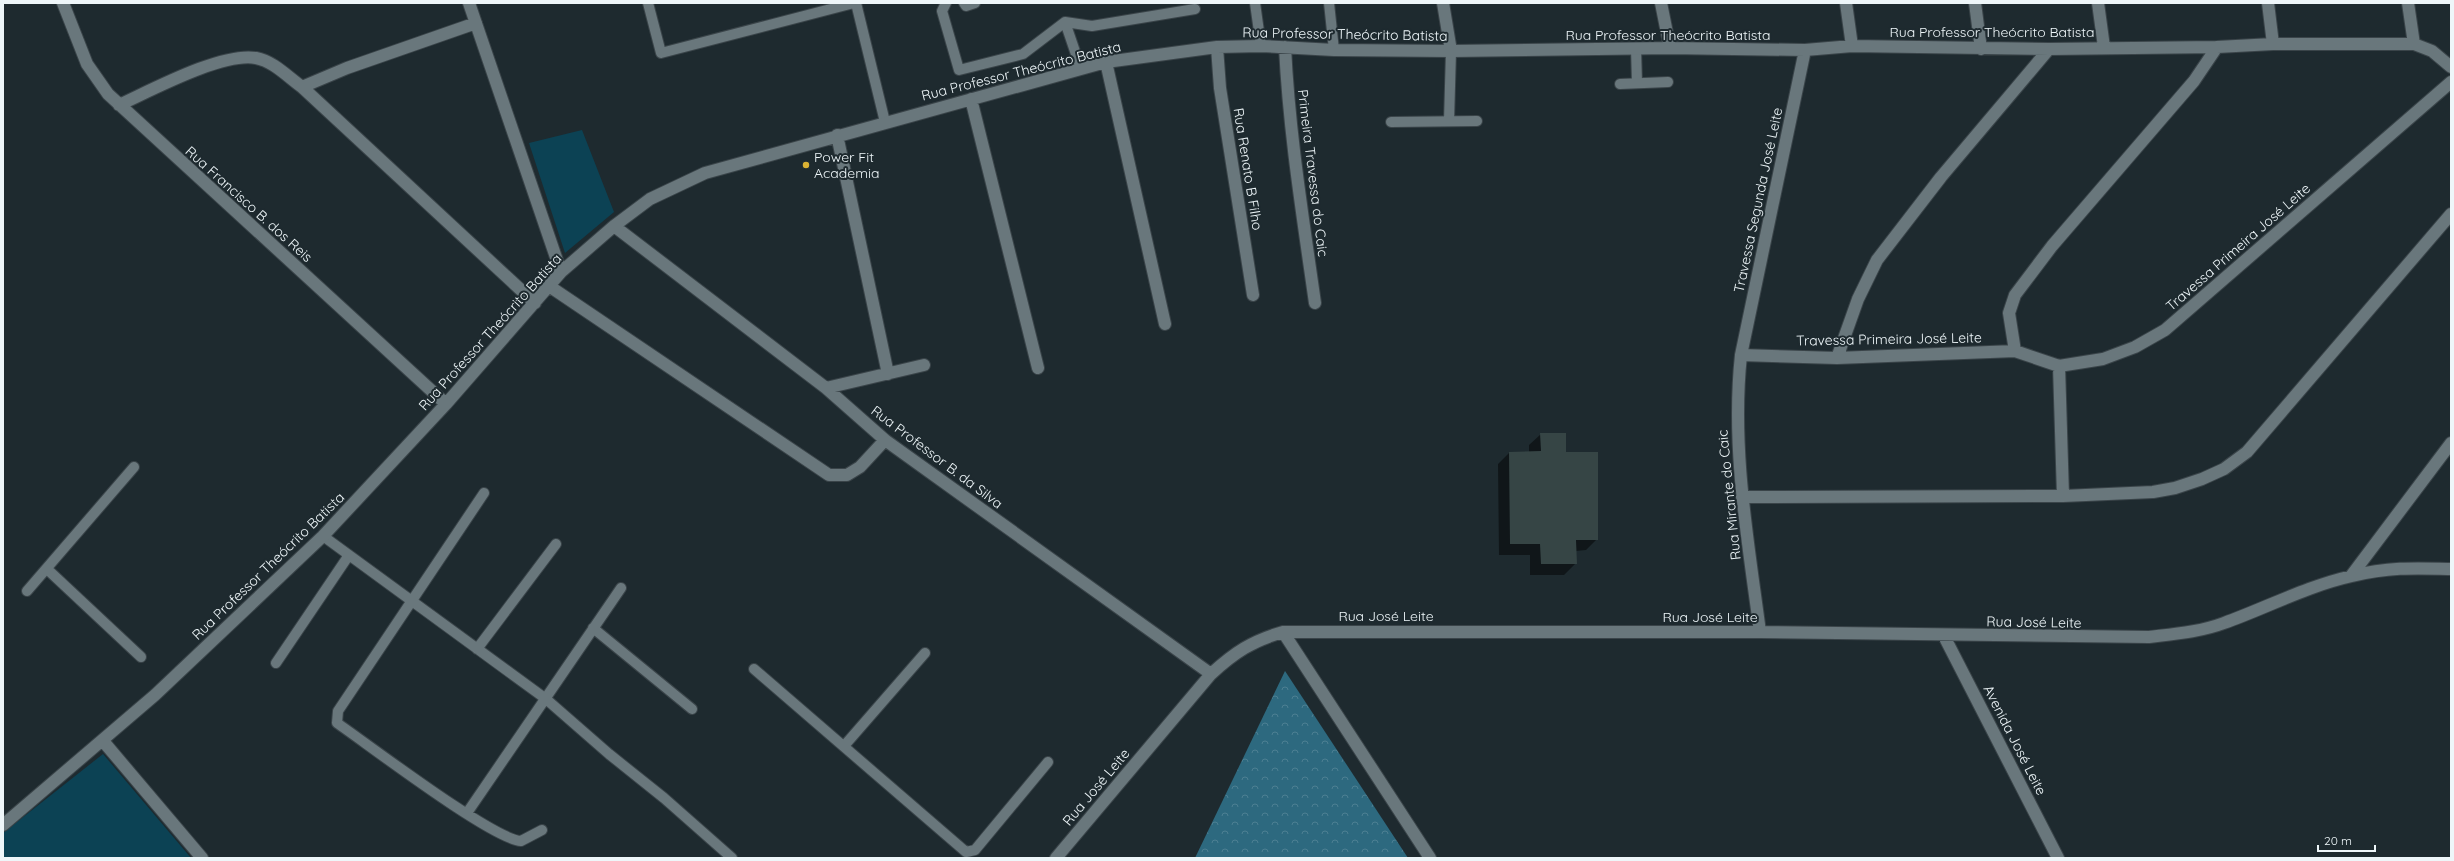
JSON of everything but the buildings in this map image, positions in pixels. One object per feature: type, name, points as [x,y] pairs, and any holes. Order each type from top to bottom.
[{"type":"street","name":"Rua Francisco B. dos Reis","points":[[63,3],[87,64],[97,80],[119,105],[446,404]]},
{"type":"street","points":[[469,3],[561,272]]},
{"type":"street","points":[[1443,3],[1451,51]]},
{"type":"street","points":[[1661,3],[1670,48]]},
{"type":"street","points":[[1846,3],[1852,46]]},
{"type":"street","points":[[1975,3],[1981,49]]},
{"type":"street","points":[[2098,3],[2104,47]]},
{"type":"street","points":[[2268,3],[2273,44]]},
{"type":"street","points":[[2408,3],[2414,44]]},
{"type":"street","points":[[302,87],[347,68],[476,23]]},
{"type":"street","name":"Rua Professor Theócrito Batista","points":[[3,825],[167,685],[323,536],[446,404],[561,272],[614,226],[650,199],[705,173],[837,135],[1106,62],[1217,46],[1261,46],[1334,50],[1451,51],[1636,48],[1804,50],[1852,46],[2049,49],[2104,47],[2217,47],[2273,44],[2414,44],[2432,51],[2451,67]]},
{"type":"street","name":"Rua Renato B Filho","points":[[1217,46],[1220,88],[1253,295]]},
{"type":"street","name":"Primeira Travessa do Caic","points":[[1285,47],[1286,80],[1299,190],[1315,303]]},
{"type":"street","points":[[2015,351],[2009,313],[2015,295],[2052,246],[2194,80],[2217,47]]},
{"type":"street","points":[[1837,358],[1858,299],[1876,260],[1941,177],[2049,49]]},
{"type":"street","name":"Travessa Segunda José Leite","points":[[1741,355],[1804,50]]},
{"type":"street","points":[[119,105],[221,61],[243,57],[257,58],[270,63],[302,87],[535,303]]},
{"type":"street","points":[[1106,62],[1165,324]]},
{"type":"street","name":"Travessa Primeira José Leite","points":[[1741,355],[1837,358],[2015,351],[2059,366],[2103,359],[2135,347],[2165,330],[2451,82]]},
{"type":"street","points":[[971,99],[1038,368]]},
{"type":"street","points":[[837,135],[888,374]]},
{"type":"street","points":[[1742,497],[2063,496],[2160,491],[2189,484],[2224,469],[2246,452],[2451,214]]},
{"type":"street","name":"Rua Professor B. da Silva","points":[[614,226],[826,388],[886,440],[1211,674]]},
{"type":"street","points":[[549,286],[829,475],[847,475],[860,467],[886,440]]},
{"type":"street","name":"Rua Mirante do Caic","points":[[1741,355],[1737,390],[1737,439],[1742,497],[1760,632]]},
{"type":"street","points":[[826,388],[924,365]]},
{"type":"street","points":[[2059,366],[2063,496]]},
{"type":"street","points":[[2350,576],[2451,443]]},
{"type":"street","name":"Rua José Leite","points":[[1056,858],[1211,674],[1232,654],[1247,645],[1283,632],[1760,632],[1944,636],[2149,637],[2182,634],[2222,624],[2297,593],[2350,576],[2397,568],[2451,570]]},
{"type":"street","points":[[1283,632],[1430,858]]},
{"type":"street","name":"Avenida José Leite","points":[[1944,636],[2058,858]]},
{"type":"street","points":[[103,741],[202,858]]},
{"type":"lane","points":[[648,3],[661,53],[855,3],[885,122]]},
{"type":"lane","points":[[946,3],[942,11],[960,70],[1023,54],[1065,22],[1092,26],[1195,9]]},
{"type":"lane","points":[[964,3],[966,6],[974,3]]},
{"type":"lane","points":[[1255,3],[1261,46]]},
{"type":"lane","points":[[1329,3],[1334,50]]},
{"type":"lane","points":[[1065,22],[1081,69]]},
{"type":"lane","points":[[1636,48],[1637,83]]},
{"type":"lane","points":[[1449,121],[1451,51]]},
{"type":"lane","points":[[1620,84],[1668,82]]},
{"type":"lane","points":[[1391,122],[1477,121]]},
{"type":"lane","points":[[27,591],[134,467]]},
{"type":"lane","points":[[484,493],[338,711],[336,719],[337,723],[467,813],[515,840],[521,840],[542,830]]},
{"type":"lane","points":[[323,536],[546,699],[609,754],[664,798],[732,858]]},
{"type":"lane","points":[[477,649],[556,544]]},
{"type":"lane","points":[[276,663],[349,555]]},
{"type":"lane","points":[[47,569],[141,658]]},
{"type":"lane","points":[[467,813],[621,588]]},
{"type":"lane","points":[[593,628],[692,709]]},
{"type":"lane","points":[[844,746],[925,653]]},
{"type":"lane","points":[[754,670],[966,852],[970,852],[1048,762]]},
{"type":"shaded area","points":[[582,130],[614,212],[565,253],[529,143]]},
{"type":"shaded area","points":[[103,754],[191,858],[3,858],[3,833]]},
{"type":"green space","points":[[1285,671],[1408,858],[1195,858]]},
{"type":"place","name":"Power Fit Academia","points":[[806,165]]}]
